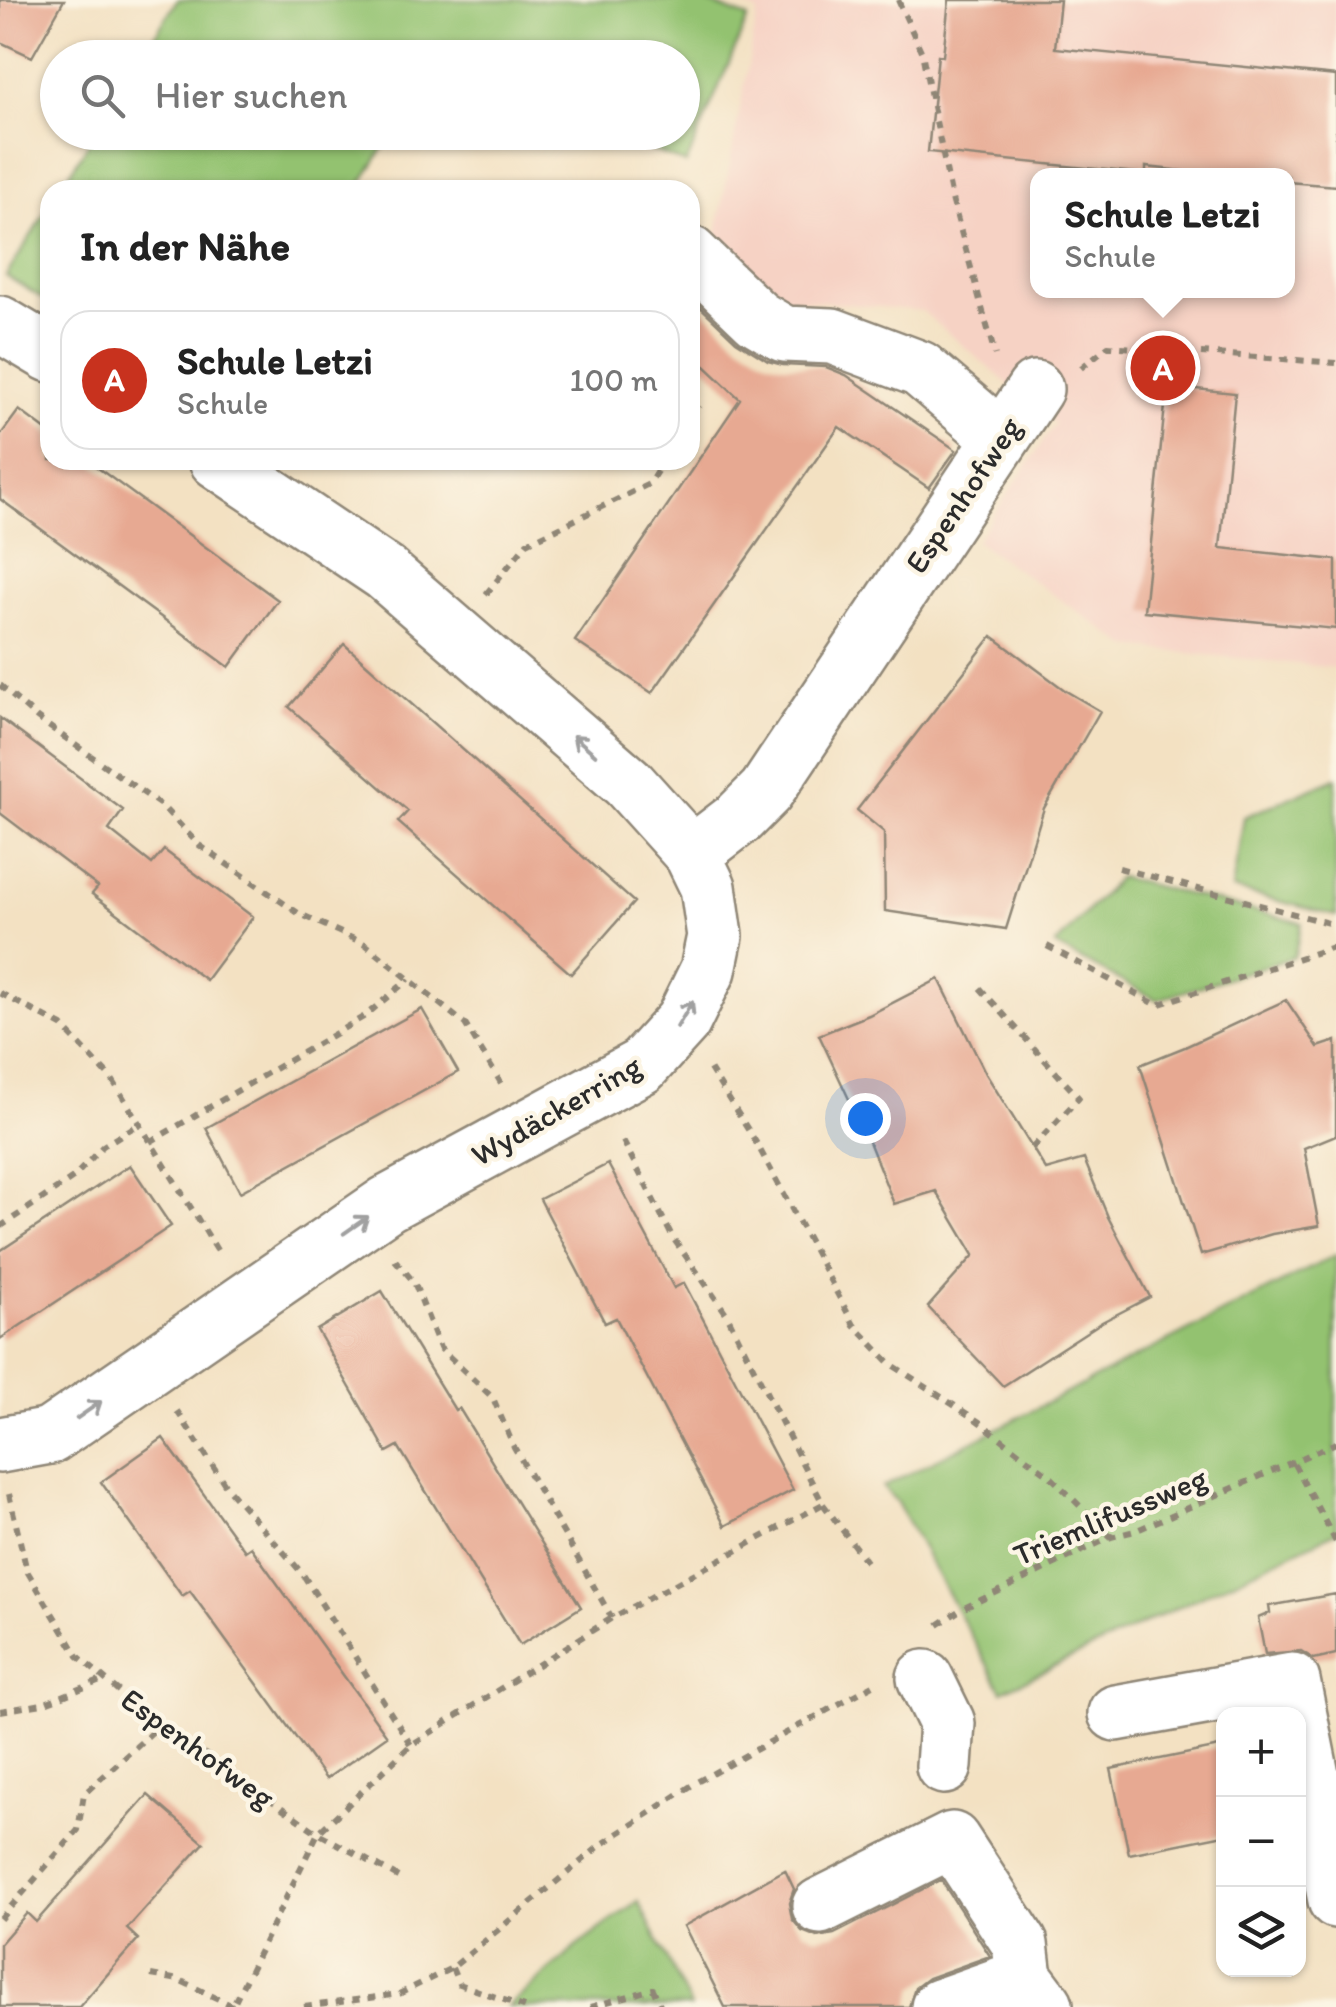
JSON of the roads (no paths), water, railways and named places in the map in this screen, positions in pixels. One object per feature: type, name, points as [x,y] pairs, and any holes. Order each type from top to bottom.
[{"type":"street","name":"Espenhofweg","points":[[692,854],[739,818],[766,791],[1018,412],[832,336],[784,334],[732,296],[700,264]]},
{"type":"street","points":[[0,324],[40,348]]},
{"type":"street","name":"Wydäckerring","points":[[3,1464],[50,1436],[387,1204],[642,1066],[684,1021],[708,970],[716,936],[708,887],[692,854],[628,783],[385,573],[233,470]]},
{"type":"street","points":[[913,1662],[947,1723],[944,1766]]},
{"type":"street","points":[[1116,1713],[1292,1682],[1336,1900]]},
{"type":"street","points":[[820,1906],[952,1840],[1020,1944],[1036,1992],[939,2007]]},
{"type":"place","name":"Schule Letzi","points":[[1163,368]]}]
